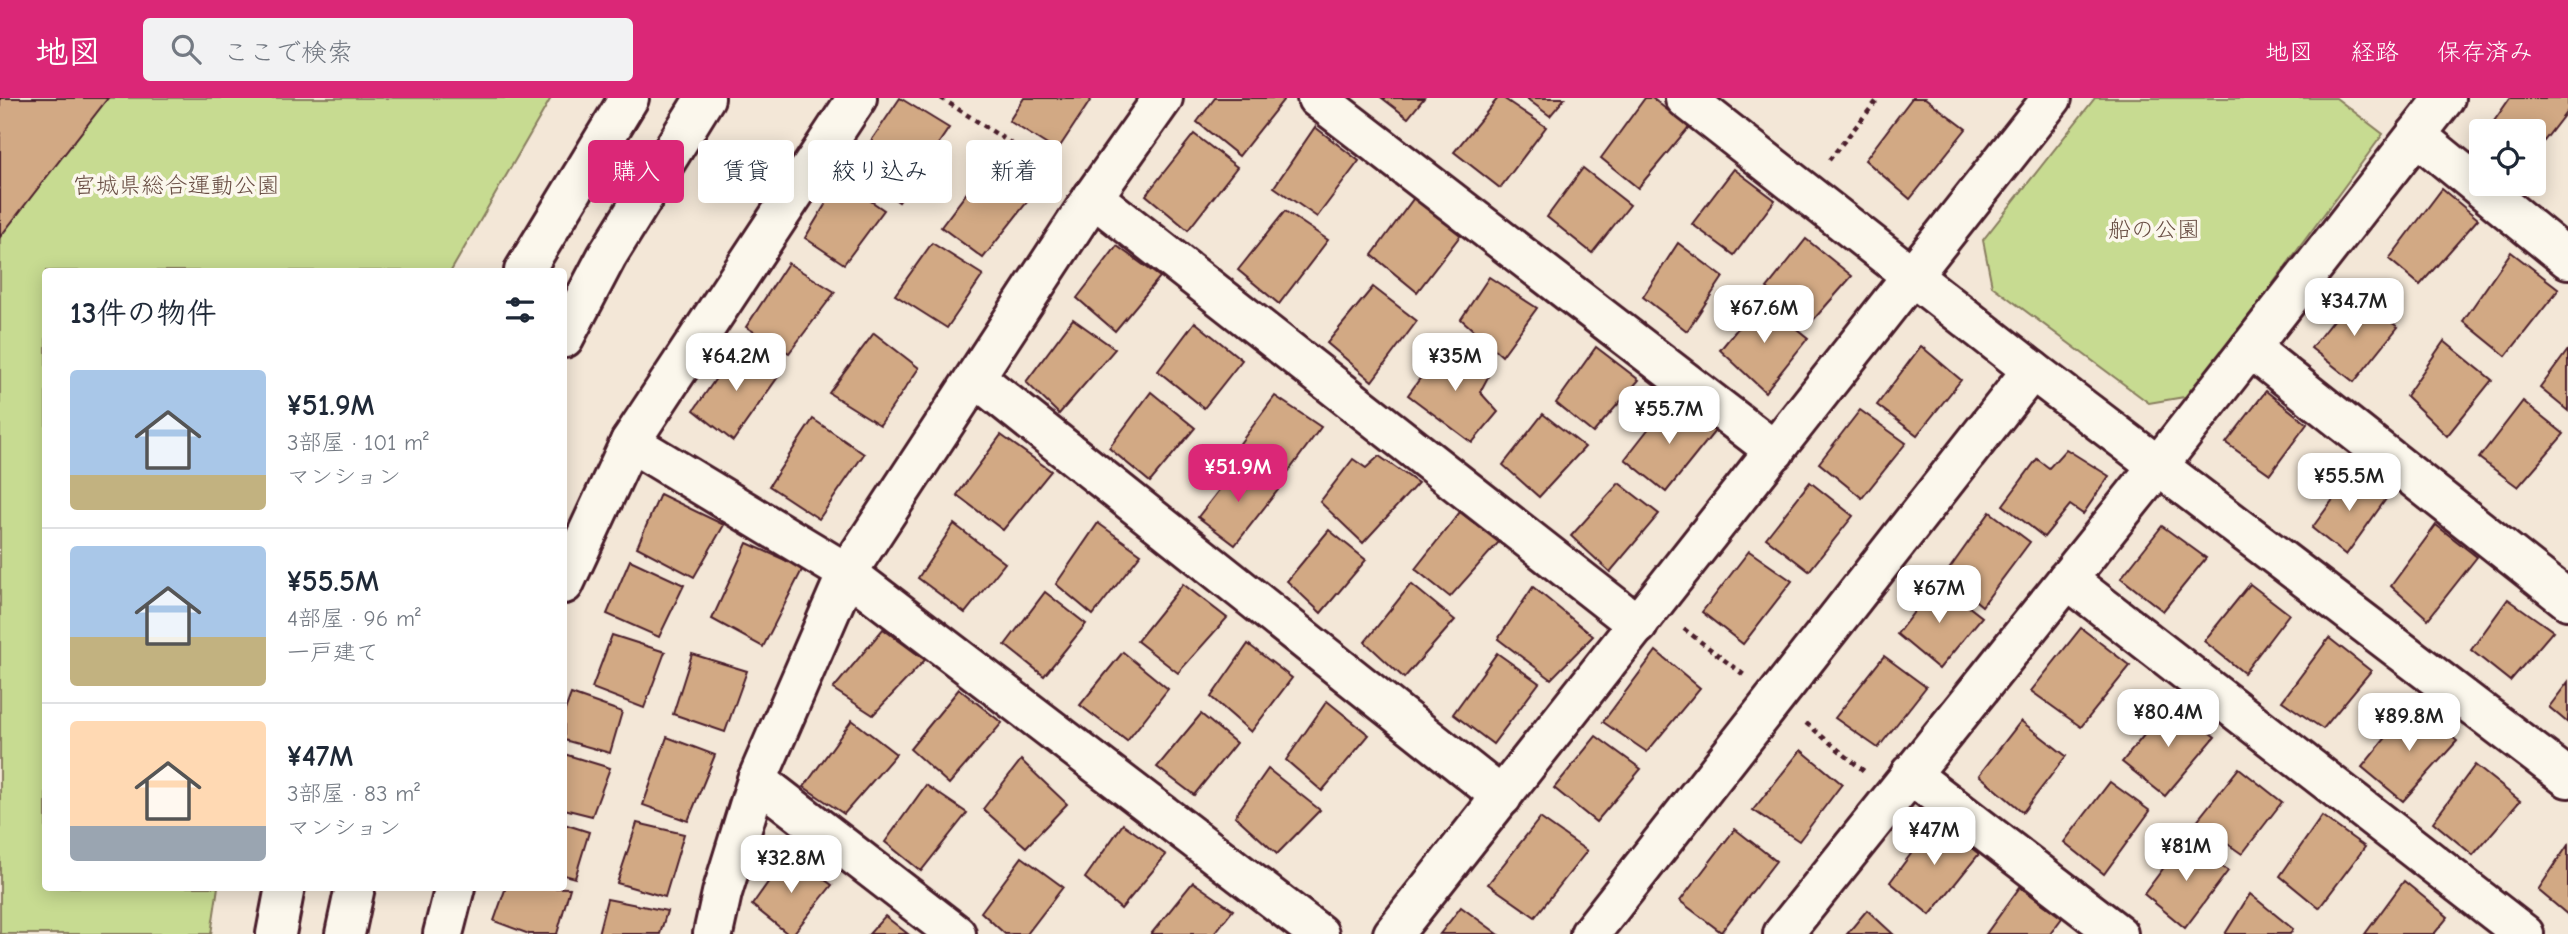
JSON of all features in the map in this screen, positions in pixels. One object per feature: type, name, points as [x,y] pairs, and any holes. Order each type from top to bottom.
[{"type":"street","points":[[526,268],[629,98]]},
{"type":"street","points":[[567,332],[607,256],[705,98]]},
{"type":"street","points":[[567,578],[630,442],[857,98]]},
{"type":"street","points":[[713,934],[722,893],[757,780],[847,573],[1093,197],[1163,98]]},
{"type":"street","points":[[1317,98],[1775,451]]},
{"type":"street","points":[[1685,98],[2032,370],[2568,778]]},
{"type":"street","points":[[1393,934],[2052,98]]},
{"type":"street","points":[[1783,934],[2158,466],[2445,98]]},
{"type":"street","points":[[2416,135],[2568,259]]},
{"type":"street","points":[[1093,197],[1638,625]]},
{"type":"street","points":[[2250,348],[2568,600]]},
{"type":"street","points":[[1590,934],[2032,370]]},
{"type":"street","points":[[976,377],[1502,797]]},
{"type":"street","points":[[630,442],[847,573],[1319,934]]},
{"type":"street","points":[[2067,579],[2525,934]]},
{"type":"street","points":[[1910,774],[2118,934]]},
{"type":"street","points":[[757,780],[956,934]]},
{"type":"street","points":[[275,934],[284,891]]},
{"type":"street","points":[[345,934],[354,891]]},
{"type":"street","points":[[443,934],[454,891]]},
{"type":"path","points":[[942,98],[1093,197]]},
{"type":"path","points":[[1804,192],[1879,98]]},
{"type":"green space","name":"宮城県総合運動公園","points":[[0,98],[551,98],[453,268],[42,268],[42,891],[217,891],[211,934],[0,934]]},
{"type":"green space","name":"船の公園","points":[[2095,98],[2336,98],[2383,134],[2190,396],[2149,403],[1992,286],[1983,240]]},
{"type":"building","points":[[0,98],[108,98],[0,237]]},
{"type":"building","points":[[900,98],[949,128],[941,140],[872,140]]},
{"type":"building","points":[[1024,98],[1092,98],[1062,143],[1062,140],[1039,140],[1009,121]]},
{"type":"building","points":[[1215,98],[1284,99],[1239,156],[1197,122]]},
{"type":"building","points":[[1382,98],[1424,98],[1408,118]]},
{"type":"building","points":[[1498,98],[1503,98],[1546,127],[1500,188],[1454,152]]},
{"type":"building","points":[[1526,98],[1565,98],[1550,116]]},
{"type":"building","points":[[1645,98],[1652,98],[1689,127],[1638,188],[1601,158]]},
{"type":"building","points":[[1912,98],[1925,98],[1966,129],[1910,199],[1865,160]]},
{"type":"building","points":[[2510,98],[2568,98],[2568,110],[2546,138],[2546,119],[2495,119]]},
{"type":"building","points":[[1315,127],[1359,161],[1317,217],[1274,187]]},
{"type":"building","points":[[1194,134],[1237,167],[1188,230],[1146,195]]},
{"type":"building","points":[[1583,168],[1630,205],[1592,253],[1547,217]]},
{"type":"building","points":[[1734,169],[1775,200],[1734,255],[1692,224]]},
{"type":"building","points":[[2442,189],[2478,219],[2420,285],[2389,259]]},
{"type":"building","points":[[966,194],[966,203],[1026,203],[983,258],[941,227]]},
{"type":"building","points":[[1416,195],[1463,232],[1417,292],[1372,255]]},
{"type":"building","points":[[826,203],[874,203],[884,210],[844,264],[805,238]]},
{"type":"building","points":[[1285,211],[1328,240],[1279,304],[1238,270]]},
{"type":"building","points":[[1806,239],[1852,276],[1808,326],[1767,288]]},
{"type":"building","points":[[932,243],[983,275],[947,328],[895,295]]},
{"type":"building","points":[[1678,243],[1723,277],[1687,331],[1643,297]]},
{"type":"building","points":[[1117,246],[1160,277],[1115,331],[1077,298]]},
{"type":"building","points":[[2511,252],[2559,289],[2506,356],[2463,321]]},
{"type":"building","points":[[788,263],[835,292],[789,353],[746,327]]},
{"type":"building","points":[[1489,277],[1537,308],[1502,356],[1461,319]]},
{"type":"building","points":[[1373,287],[1417,321],[1372,381],[1327,343]]},
{"type":"building","points":[[2353,295],[2398,327],[2354,382],[2311,348]]},
{"type":"building","points":[[1761,300],[1808,338],[1765,392],[1720,350]]},
{"type":"building","points":[[1073,319],[1115,349],[1059,414],[1026,382]]},
{"type":"building","points":[[1195,322],[1242,360],[1204,408],[1158,371]]},
{"type":"building","points":[[874,333],[919,368],[880,425],[829,393]]},
{"type":"building","points":[[1448,340],[1488,377],[1480,392],[1498,412],[1472,443],[1408,395]]},
{"type":"building","points":[[2444,341],[2492,380],[2447,436],[2406,396]]},
{"type":"building","points":[[1921,346],[1961,380],[1917,435],[1877,405]]},
{"type":"building","points":[[1596,347],[1639,380],[1593,433],[1556,403]]},
{"type":"building","points":[[737,348],[780,374],[733,441],[694,410]]},
{"type":"building","points":[[2568,350],[2568,411],[2540,388]]},
{"type":"building","points":[[2266,391],[2307,424],[2270,474],[2226,443]]},
{"type":"building","points":[[1151,392],[1195,428],[1150,482],[1109,448]]},
{"type":"building","points":[[1275,396],[1321,427],[1280,483],[1238,446]]},
{"type":"building","points":[[1671,400],[1715,431],[1666,492],[1625,459]]},
{"type":"building","points":[[2523,401],[2564,434],[2518,487],[2479,458]]},
{"type":"building","points":[[1860,410],[1906,443],[1862,498],[1819,463]]},
{"type":"building","points":[[1543,414],[1585,447],[1539,497],[1503,465]]},
{"type":"building","points":[[813,419],[864,454],[819,519],[769,486]]},
{"type":"building","points":[[1001,435],[1051,471],[1003,530],[957,495]]},
{"type":"building","points":[[2066,449],[2109,476],[2083,514],[2070,505],[2044,537],[2003,505],[2037,459],[2049,468]]},
{"type":"building","points":[[1379,456],[1418,483],[1363,543],[1320,502],[1353,459],[1366,468]]},
{"type":"building","points":[[1240,463],[1278,490],[1235,545],[1198,517]]},
{"type":"building","points":[[2354,471],[2386,499],[2346,555],[2312,528]]},
{"type":"building","points":[[1810,482],[1853,516],[1809,571],[1766,538]]},
{"type":"building","points":[[1619,483],[1659,514],[1610,572],[1571,536]]},
{"type":"building","points":[[660,494],[724,525],[694,577],[637,547]]},
{"type":"building","points":[[1460,512],[1499,542],[1450,597],[1415,569]]},
{"type":"building","points":[[1990,512],[2030,542],[1982,606],[1945,575]]},
{"type":"building","points":[[1098,523],[1141,554],[1093,615],[1056,584]]},
{"type":"building","points":[[954,524],[1005,563],[965,613],[918,578]]},
{"type":"building","points":[[2436,525],[2477,557],[2428,619],[2391,586]]},
{"type":"building","points":[[2162,526],[2206,558],[2163,611],[2121,578]]},
{"type":"building","points":[[1329,530],[1366,560],[1321,613],[1287,581]]},
{"type":"building","points":[[747,543],[803,568],[763,647],[712,619]]},
{"type":"building","points":[[1749,551],[1792,581],[1743,644],[1702,612]]},
{"type":"building","points":[[630,560],[684,585],[659,637],[607,614]]},
{"type":"building","points":[[1937,582],[1982,617],[1939,669],[1897,634]]},
{"type":"building","points":[[1183,584],[1227,618],[1178,673],[1137,641]]},
{"type":"building","points":[[1411,584],[1455,620],[1404,678],[1365,642]]},
{"type":"building","points":[[2250,584],[2289,614],[2244,673],[2204,641]]},
{"type":"building","points":[[1533,587],[1593,636],[1551,679],[1498,639]]},
{"type":"building","points":[[1045,592],[1086,624],[1044,676],[1005,645]]},
{"type":"building","points":[[2508,599],[2553,631],[2510,681],[2471,650]]},
{"type":"building","points":[[2081,628],[2130,666],[2081,727],[2031,691]]},
{"type":"building","points":[[883,629],[925,660],[873,715],[833,689]]},
{"type":"building","points":[[612,635],[665,652],[644,708],[592,688]]},
{"type":"building","points":[[2329,638],[2371,671],[2323,729],[2282,701]]},
{"type":"building","points":[[1248,644],[1292,678],[1251,732],[1211,697]]},
{"type":"building","points":[[1656,651],[1700,688],[1647,752],[1603,722]]},
{"type":"building","points":[[1123,652],[1168,689],[1127,741],[1080,705]]},
{"type":"building","points":[[1497,653],[1539,683],[1493,744],[1453,714]]},
{"type":"building","points":[[692,654],[747,671],[725,732],[673,714]]},
{"type":"building","points":[[1884,656],[1926,687],[1878,748],[1835,718]]},
{"type":"building","points":[[2568,682],[2568,723],[2549,707]]},
{"type":"building","points":[[959,689],[1002,723],[949,784],[910,749]]},
{"type":"building","points":[[571,694],[622,712],[610,753],[567,741],[567,705]]},
{"type":"building","points":[[1327,701],[1369,735],[1322,791],[1286,760]]},
{"type":"building","points":[[2171,702],[2215,737],[2165,796],[2122,762]]},
{"type":"building","points":[[2413,704],[2457,741],[2403,801],[2362,767]]},
{"type":"building","points":[[1201,714],[1236,743],[1194,795],[1157,767]]},
{"type":"building","points":[[852,720],[896,754],[844,814],[804,787]]},
{"type":"building","points":[[2021,721],[2066,756],[2023,812],[1979,775]]},
{"type":"building","points":[[1596,736],[1641,769],[1596,822],[1554,788]]},
{"type":"building","points":[[667,737],[715,755],[688,821],[643,805]]},
{"type":"building","points":[[1801,750],[1842,784],[1799,841],[1753,810]]},
{"type":"building","points":[[567,755],[610,768],[592,816],[567,810]]},
{"type":"building","points":[[1021,760],[1067,804],[1026,847],[983,809]]},
{"type":"building","points":[[2475,765],[2520,801],[2473,855],[2433,822]]},
{"type":"building","points":[[2239,768],[2282,802],[2242,854],[2196,822]]},
{"type":"building","points":[[1268,769],[1320,810],[1277,854],[1235,816]]},
{"type":"building","points":[[2110,782],[2150,811],[2104,874],[2064,842]]},
{"type":"building","points":[[926,785],[967,813],[921,871],[885,842]]},
{"type":"building","points":[[2322,816],[2365,847],[2319,908],[2280,876]]},
{"type":"building","points":[[1540,818],[1587,851],[1535,917],[1488,884]]},
{"type":"building","points":[[1937,819],[1979,854],[1930,915],[1890,882]]},
{"type":"building","points":[[637,823],[684,834],[665,897],[617,883]]},
{"type":"building","points":[[1123,824],[1166,855],[1121,909],[1085,878]]},
{"type":"building","points":[[567,825],[589,832],[575,878],[567,876]]},
{"type":"building","points":[[1735,829],[1776,861],[1721,932],[1680,901]]},
{"type":"building","points":[[2186,838],[2228,871],[2185,928],[2144,894]]},
{"type":"building","points":[[2568,845],[2568,915],[2538,890]]},
{"type":"building","points":[[788,854],[832,885],[793,934],[788,934],[752,905]]},
{"type":"building","points":[[1022,857],[1063,887],[1027,934],[1005,934],[981,912]]},
{"type":"building","points":[[2404,881],[2448,917],[2434,934],[2365,934]]},
{"type":"building","points":[[1193,882],[1233,910],[1214,934],[1151,934]]},
{"type":"building","points":[[2020,887],[2062,918],[2050,934],[1986,934]]},
{"type":"building","points":[[567,888],[570,888],[557,934],[529,934],[494,921],[505,891],[567,891]]},
{"type":"building","points":[[2250,894],[2293,929],[2290,934],[2225,934]]},
{"type":"building","points":[[607,899],[667,911],[660,934],[598,934]]},
{"type":"building","points":[[1461,907],[1498,934],[1440,934]]},
{"type":"building","points":[[1867,910],[1893,934],[1847,934]]},
{"type":"building","points":[[885,916],[908,934],[869,934]]}]
